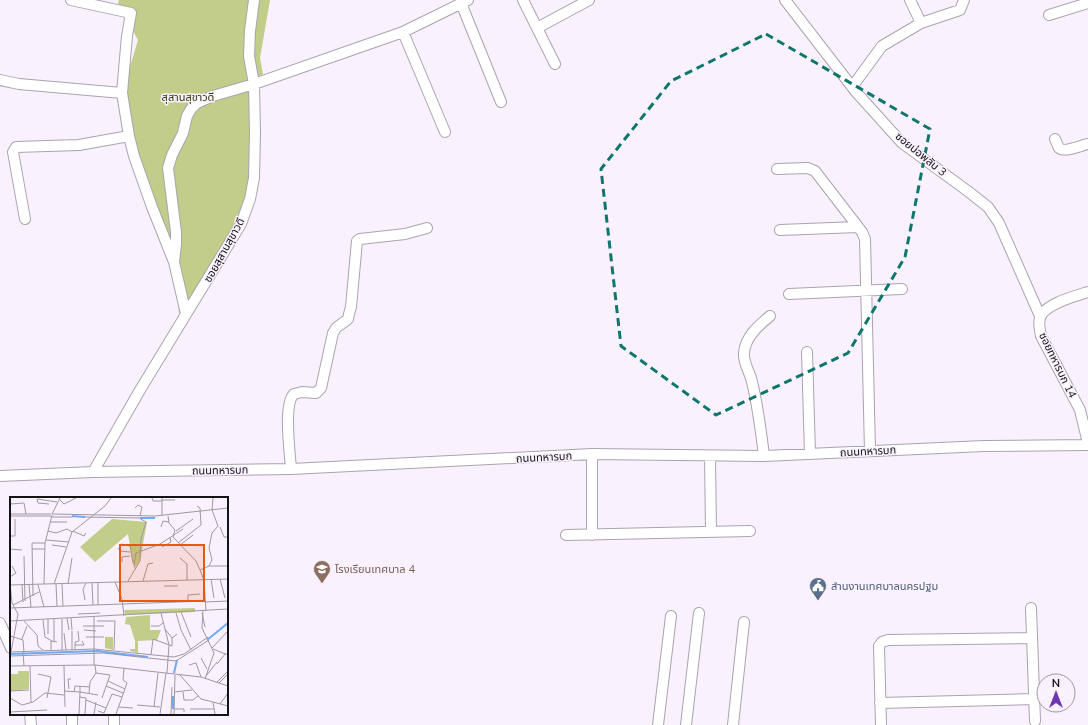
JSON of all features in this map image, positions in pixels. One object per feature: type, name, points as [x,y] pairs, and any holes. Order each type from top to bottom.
[{"type":"street","points":[[71,0],[131,13],[127,36],[122,93],[128,136],[152,208],[174,262],[186,314]]},
{"type":"street","name":"ซอยสุสานสุขาวดี","points":[[93,472],[140,390],[241,224],[250,199],[254,178],[255,133],[254,84],[248,56],[254,0]]},
{"type":"street","points":[[523,0],[555,64]]},
{"type":"street","points":[[537,28],[589,0]]},
{"type":"street","name":"ซอยบ่อพลับ 3","points":[[785,0],[852,87],[902,143],[988,207],[999,223],[1040,316]]},
{"type":"street","points":[[910,0],[921,23]]},
{"type":"street","points":[[852,87],[882,46],[921,23],[960,10],[964,0]]},
{"type":"street","points":[[174,262],[176,232],[168,168],[172,155],[183,133],[187,116],[191,109],[198,103],[213,96],[254,84],[403,32],[464,2],[501,102]]},
{"type":"street","points":[[1049,15],[1088,3]]},
{"type":"street","points":[[403,32],[445,132]]},
{"type":"street","points":[[0,80],[19,84],[122,93]]},
{"type":"street","points":[[25,219],[13,152],[16,147],[80,145],[128,136]]},
{"type":"street","points":[[1055,139],[1062,150],[1088,144]]},
{"type":"street","points":[[777,169],[808,168],[815,171],[858,227],[864,239],[870,451]]},
{"type":"street","points":[[780,230],[858,227]]},
{"type":"street","points":[[291,469],[288,412],[289,402],[291,396],[297,393],[316,393],[321,388],[333,333],[336,328],[348,319],[351,307],[357,241],[360,239],[405,234],[427,228]]},
{"type":"street","points":[[789,294],[902,289]]},
{"type":"street","name":"ซอยทหารบก 14","points":[[1088,292],[1051,305],[1040,316],[1039,325],[1041,336],[1080,410],[1088,444]]},
{"type":"street","points":[[764,456],[759,416],[752,381],[745,363],[744,352],[747,340],[762,322],[770,316]]},
{"type":"street","points":[[807,352],[810,454]]},
{"type":"street","name":"ถนนทหารบก","points":[[0,476],[93,472],[291,469],[592,454],[764,456],[984,446],[1088,444]]},
{"type":"street","points":[[592,454],[592,535]]},
{"type":"street","points":[[710,456],[711,532]]},
{"type":"street","points":[[566,535],[750,532]]},
{"type":"street","points":[[1031,608],[1035,721]]},
{"type":"street","points":[[686,725],[699,613]]},
{"type":"street","points":[[658,725],[671,616]]},
{"type":"street","points":[[733,725],[744,622]]},
{"type":"street","points":[[0,623],[10,646]]},
{"type":"street","points":[[881,725],[879,646],[882,642],[888,640],[1032,638]]},
{"type":"street","points":[[880,703],[1035,699]]},
{"type":"street","points":[[30,715],[31,725]]},
{"type":"highlighted area","points":[[766,34],[930,129],[905,257],[848,353],[716,415],[621,346],[601,169],[671,81]]},
{"type":"green space","name":"สุสานสุขาวดี","points":[[119,0],[270,0],[260,58],[263,74],[252,80],[250,199],[223,253],[179,314],[174,262],[135,150],[122,93],[138,40],[118,3]]},
{"type":"place","name":"โรงเรียนเทศบาล 4","points":[[322,584]]},
{"type":"place","name":"สำนงานเทศบาลนครปฐม","points":[[818,601]]}]
